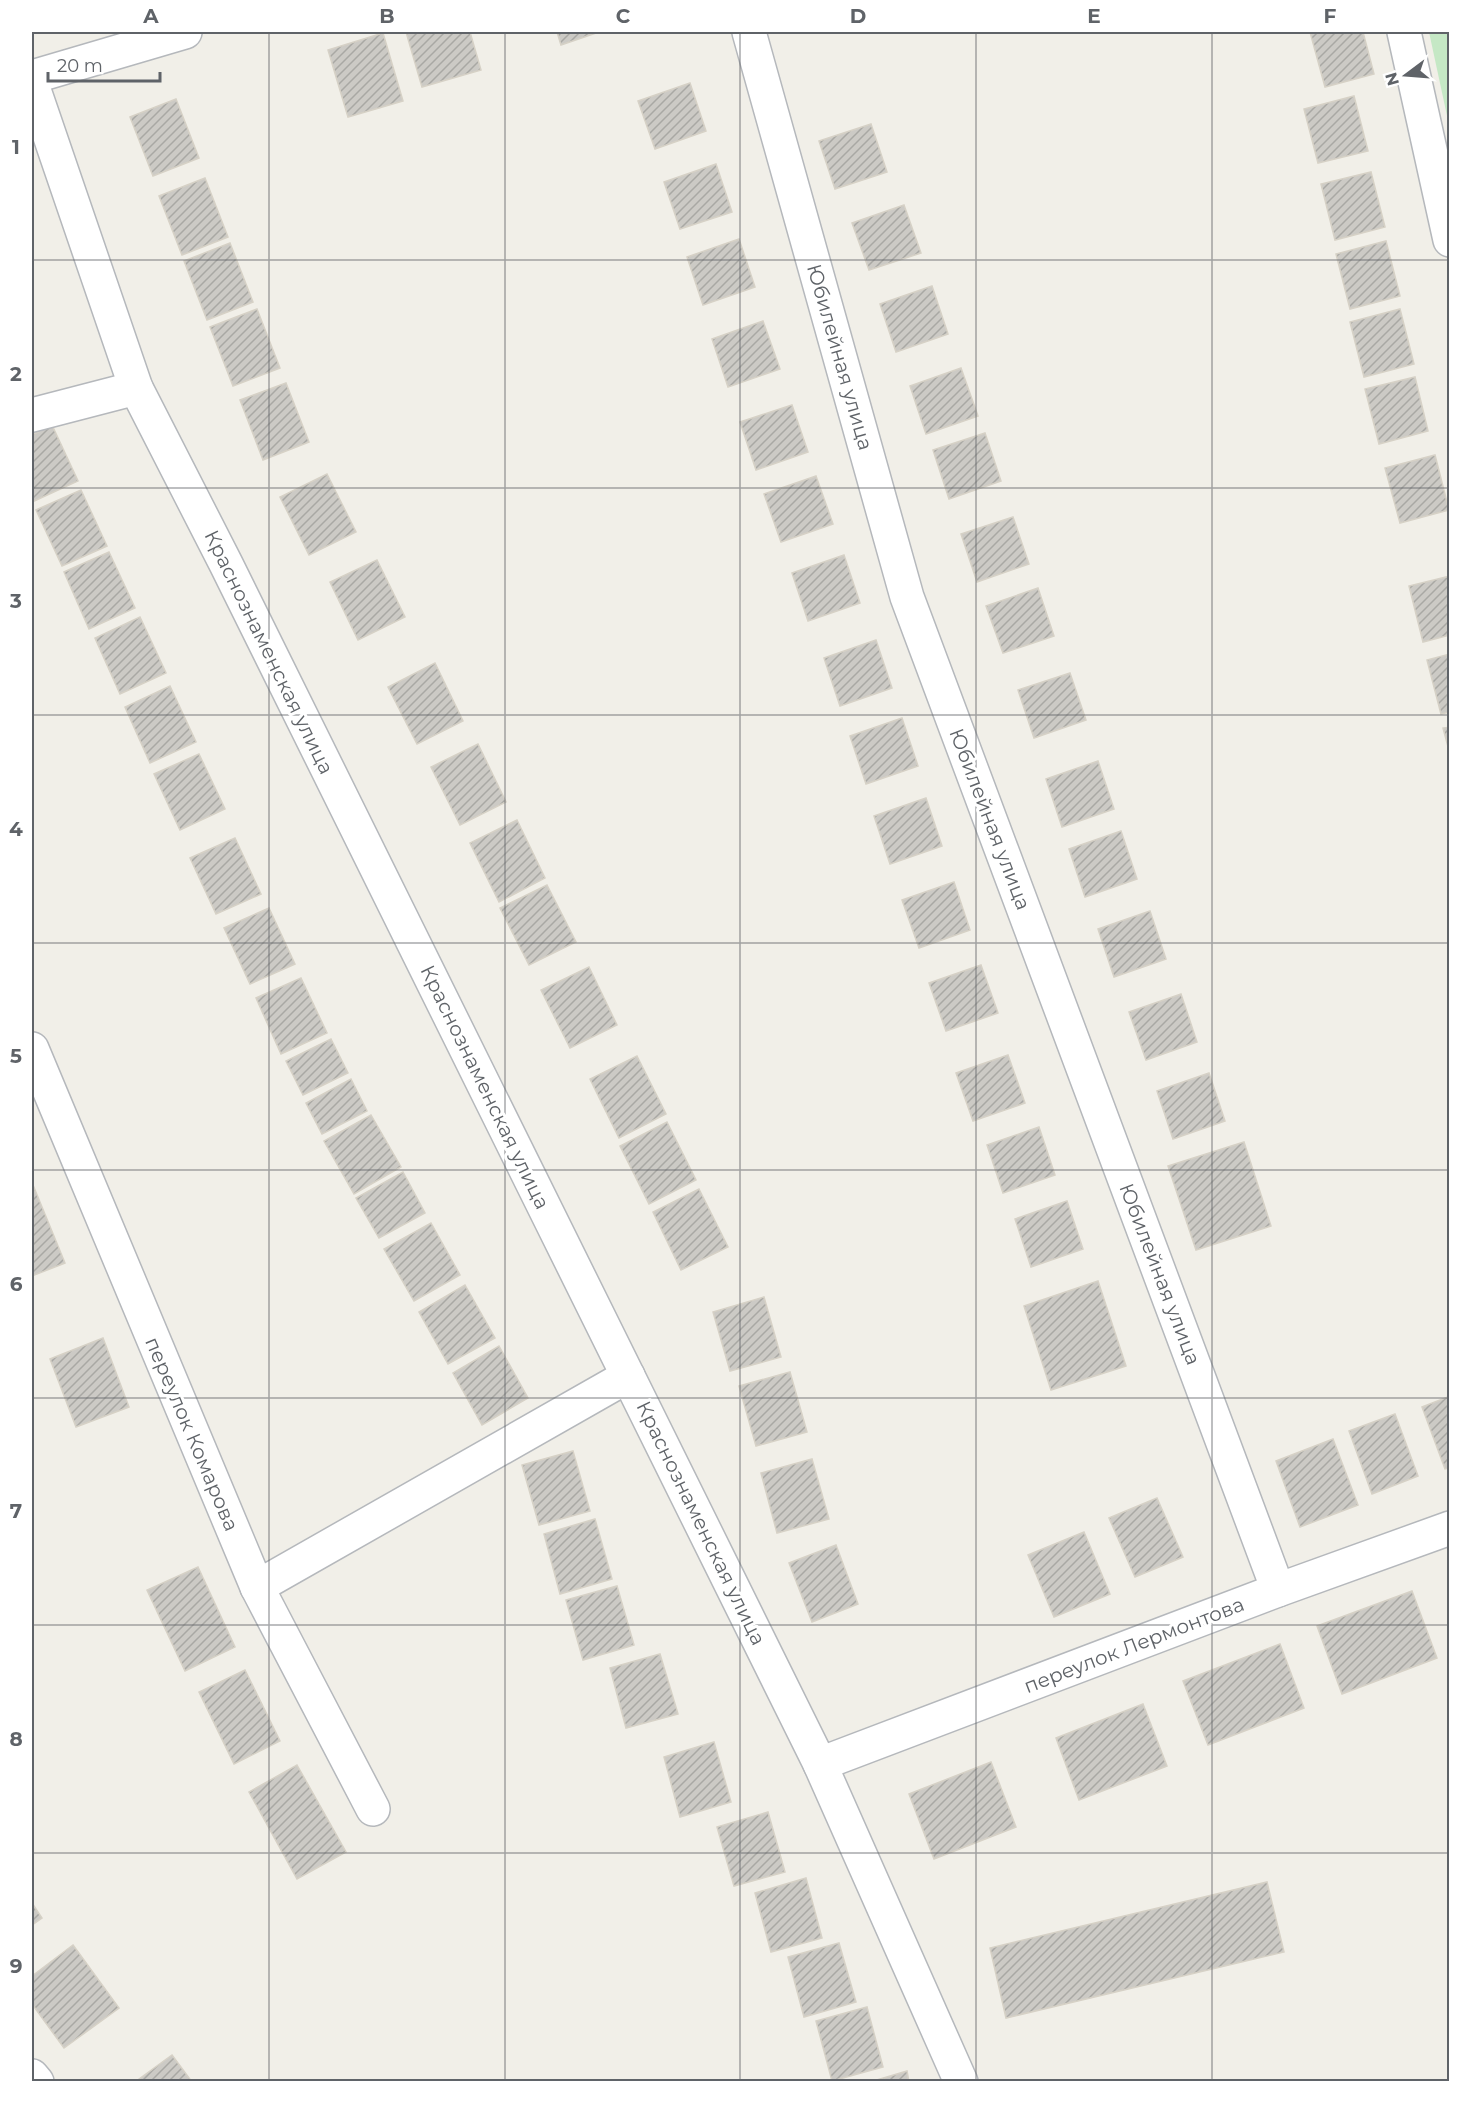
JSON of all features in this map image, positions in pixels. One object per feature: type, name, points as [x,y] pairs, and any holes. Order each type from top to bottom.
[{"type":"street","points":[[32,77],[185,32]]},
{"type":"street","name":"Юбилейная улица","points":[[749,32],[907,597],[1278,1590]]},
{"type":"street","points":[[1404,32],[1449,240]]},
{"type":"street","name":"Краснознаменская улица","points":[[32,84],[136,388],[226,564],[820,1764],[961,2082]]},
{"type":"street","points":[[32,415],[136,388]]},
{"type":"street","name":"переулок Комарова","points":[[32,1049],[257,1587],[373,1809]]},
{"type":"street","points":[[257,1587],[628,1376]]},
{"type":"street","name":"переулок Лермонтова","points":[[820,1764],[1278,1590],[1449,1528]]},
{"type":"street","points":[[32,2076],[37,2082]]},
{"type":"green space","points":[[1429,32],[1449,32],[1449,125]]},
{"type":"building","points":[[406,32],[470,32],[481,70],[422,87]]},
{"type":"building","points":[[557,32],[599,32],[561,45]]},
{"type":"building","points":[[1310,32],[1363,32],[1374,74],[1325,87]]},
{"type":"building","points":[[383,33],[403,101],[348,117],[328,50]]},
{"type":"building","points":[[690,83],[706,131],[655,149],[638,101]]},
{"type":"building","points":[[1354,96],[1368,151],[1318,163],[1304,109]]},
{"type":"building","points":[[176,99],[199,158],[153,176],[130,117]]},
{"type":"building","points":[[871,124],[887,172],[835,189],[819,141]]},
{"type":"building","points":[[716,164],[732,212],[680,229],[664,182]]},
{"type":"building","points":[[1371,172],[1385,227],[1335,240],[1321,184]]},
{"type":"building","points":[[205,178],[228,237],[182,255],[159,196]]},
{"type":"building","points":[[904,205],[921,253],[869,270],[852,223]]},
{"type":"building","points":[[739,239],[755,287],[703,305],[687,257]]},
{"type":"building","points":[[1386,241],[1400,296],[1350,309],[1336,254]]},
{"type":"building","points":[[230,243],[253,302],[207,320],[184,261]]},
{"type":"building","points":[[932,286],[948,334],[896,352],[880,304]]},
{"type":"building","points":[[257,309],[280,368],[233,386],[210,327]]},
{"type":"building","points":[[1400,309],[1414,364],[1364,377],[1350,322]]},
{"type":"building","points":[[763,321],[780,369],[728,387],[712,339]]},
{"type":"building","points":[[961,368],[978,416],[926,434],[910,386]]},
{"type":"building","points":[[1415,377],[1428,431],[1379,444],[1365,389]]},
{"type":"building","points":[[286,383],[309,442],[263,460],[240,400]]},
{"type":"building","points":[[792,405],[808,452],[756,470],[740,422]]},
{"type":"building","points":[[52,425],[78,481],[32,502],[32,435]]},
{"type":"building","points":[[985,433],[1001,481],[949,499],[933,450]]},
{"type":"building","points":[[1435,455],[1449,510],[1400,523],[1385,468]]},
{"type":"building","points":[[327,474],[356,532],[309,555],[280,497]]},
{"type":"building","points":[[816,476],[833,524],[781,542],[764,494]]},
{"type":"building","points":[[81,490],[107,546],[62,566],[36,510]]},
{"type":"building","points":[[1013,517],[1029,564],[977,582],[961,534]]},
{"type":"building","points":[[109,552],[135,608],[89,629],[64,572]]},
{"type":"building","points":[[844,555],[860,603],[808,621],[792,573]]},
{"type":"building","points":[[377,560],[405,617],[358,640],[330,582]]},
{"type":"building","points":[[1450,576],[1450,635],[1423,642],[1409,586]]},
{"type":"building","points":[[1038,588],[1054,636],[1003,653],[986,606]]},
{"type":"building","points":[[140,617],[166,673],[120,694],[95,638]]},
{"type":"building","points":[[876,640],[892,688],[840,706],[824,658]]},
{"type":"building","points":[[1450,654],[1450,712],[1441,714],[1427,660]]},
{"type":"building","points":[[435,663],[463,721],[417,744],[388,687]]},
{"type":"building","points":[[1070,673],[1086,720],[1034,738],[1018,690]]},
{"type":"building","points":[[170,686],[196,742],[150,763],[125,707]]},
{"type":"building","points":[[902,718],[918,766],[866,784],[850,736]]},
{"type":"building","points":[[1450,727],[1450,754],[1443,728]]},
{"type":"building","points":[[478,744],[506,802],[460,825],[431,767]]},
{"type":"building","points":[[199,754],[225,809],[180,830],[154,774]]},
{"type":"building","points":[[1098,761],[1114,809],[1062,827],[1046,779]]},
{"type":"building","points":[[926,798],[942,846],[890,864],[874,816]]},
{"type":"building","points":[[517,820],[545,878],[499,902],[470,843]]},
{"type":"building","points":[[1121,831],[1137,879],[1085,897],[1069,849]]},
{"type":"building","points":[[235,838],[261,894],[216,914],[190,858]]},
{"type":"building","points":[[954,882],[970,930],[919,948],[902,900]]},
{"type":"building","points":[[547,885],[576,942],[529,965],[500,908]]},
{"type":"building","points":[[269,908],[295,964],[250,984],[224,928]]},
{"type":"building","points":[[1150,911],[1166,959],[1114,977],[1098,929]]},
{"type":"building","points":[[981,965],[998,1013],[946,1031],[929,983]]},
{"type":"building","points":[[589,967],[617,1025],[570,1048],[541,990]]},
{"type":"building","points":[[301,978],[327,1033],[281,1054],[256,998]]},
{"type":"building","points":[[1181,994],[1197,1042],[1146,1060],[1129,1012]]},
{"type":"building","points":[[331,1039],[348,1073],[303,1095],[286,1061]]},
{"type":"building","points":[[1008,1055],[1025,1103],[973,1121],[956,1073]]},
{"type":"building","points":[[637,1056],[666,1114],[619,1138],[590,1079]]},
{"type":"building","points":[[1209,1073],[1225,1121],[1173,1139],[1157,1091]]},
{"type":"building","points":[[351,1079],[367,1111],[322,1134],[306,1103]]},
{"type":"building","points":[[371,1115],[401,1167],[354,1194],[324,1141]]},
{"type":"building","points":[[667,1122],[696,1180],[649,1204],[620,1146]]},
{"type":"building","points":[[1039,1127],[1055,1175],[1003,1193],[987,1145]]},
{"type":"building","points":[[1244,1142],[1271,1226],[1196,1250],[1168,1166]]},
{"type":"building","points":[[403,1172],[425,1213],[379,1238],[356,1198]]},
{"type":"building","points":[[32,1186],[65,1263],[32,1276]]},
{"type":"building","points":[[699,1189],[728,1247],[681,1270],[653,1212]]},
{"type":"building","points":[[1067,1201],[1083,1249],[1031,1267],[1015,1219]]},
{"type":"building","points":[[431,1223],[460,1275],[414,1301],[384,1249]]},
{"type":"building","points":[[1098,1281],[1126,1366],[1051,1390],[1024,1306]]},
{"type":"building","points":[[465,1285],[495,1338],[448,1364],[419,1312]]},
{"type":"building","points":[[764,1297],[781,1357],[730,1371],[713,1312]]},
{"type":"building","points":[[103,1338],[129,1407],[76,1427],[50,1359]]},
{"type":"building","points":[[499,1346],[528,1398],[482,1425],[453,1373]]},
{"type":"building","points":[[790,1372],[807,1432],[756,1446],[739,1386]]},
{"type":"building","points":[[1450,1396],[1450,1468],[1445,1469],[1422,1407]]},
{"type":"building","points":[[1395,1414],[1418,1476],[1372,1494],[1349,1431]]},
{"type":"building","points":[[1333,1439],[1358,1505],[1300,1527],[1276,1461]]},
{"type":"building","points":[[573,1451],[590,1511],[539,1525],[522,1465]]},
{"type":"building","points":[[812,1459],[829,1519],[777,1533],[761,1473]]},
{"type":"building","points":[[1157,1498],[1183,1557],[1135,1577],[1109,1518]]},
{"type":"building","points":[[595,1519],[612,1579],[560,1594],[544,1534]]},
{"type":"building","points":[[1084,1532],[1110,1594],[1054,1617],[1028,1555]]},
{"type":"building","points":[[836,1545],[858,1604],[812,1622],[789,1563]]},
{"type":"building","points":[[198,1567],[235,1647],[185,1671],[147,1590]]},
{"type":"building","points":[[617,1586],[634,1645],[583,1660],[566,1600]]},
{"type":"building","points":[[1412,1591],[1437,1658],[1342,1694],[1317,1626]]},
{"type":"building","points":[[1280,1644],[1304,1708],[1208,1745],[1183,1681]]},
{"type":"building","points":[[660,1654],[678,1714],[626,1728],[610,1668]]},
{"type":"building","points":[[245,1670],[280,1741],[234,1764],[199,1692]]},
{"type":"building","points":[[1143,1704],[1167,1766],[1079,1800],[1056,1738]]},
{"type":"building","points":[[714,1742],[731,1802],[680,1817],[664,1757]]},
{"type":"building","points":[[991,1762],[1016,1827],[934,1859],[909,1794]]},
{"type":"building","points":[[297,1765],[346,1852],[297,1879],[249,1792]]},
{"type":"building","points":[[768,1812],[785,1872],[734,1886],[717,1827]]},
{"type":"building","points":[[806,1878],[822,1938],[771,1952],[755,1893]]},
{"type":"building","points":[[1267,1882],[1284,1952],[1006,2018],[990,1948]]},
{"type":"building","points":[[32,1903],[42,1918],[32,1925]]},
{"type":"building","points":[[839,1943],[856,2002],[804,2017],[788,1957]]},
{"type":"building","points":[[73,1945],[119,2008],[64,2048],[32,2004],[32,1976]]},
{"type":"building","points":[[867,2007],[883,2067],[832,2081],[816,2021]]},
{"type":"building","points":[[172,2055],[192,2082],[135,2082]]},
{"type":"building","points":[[907,2071],[909,2082],[870,2082]]}]
